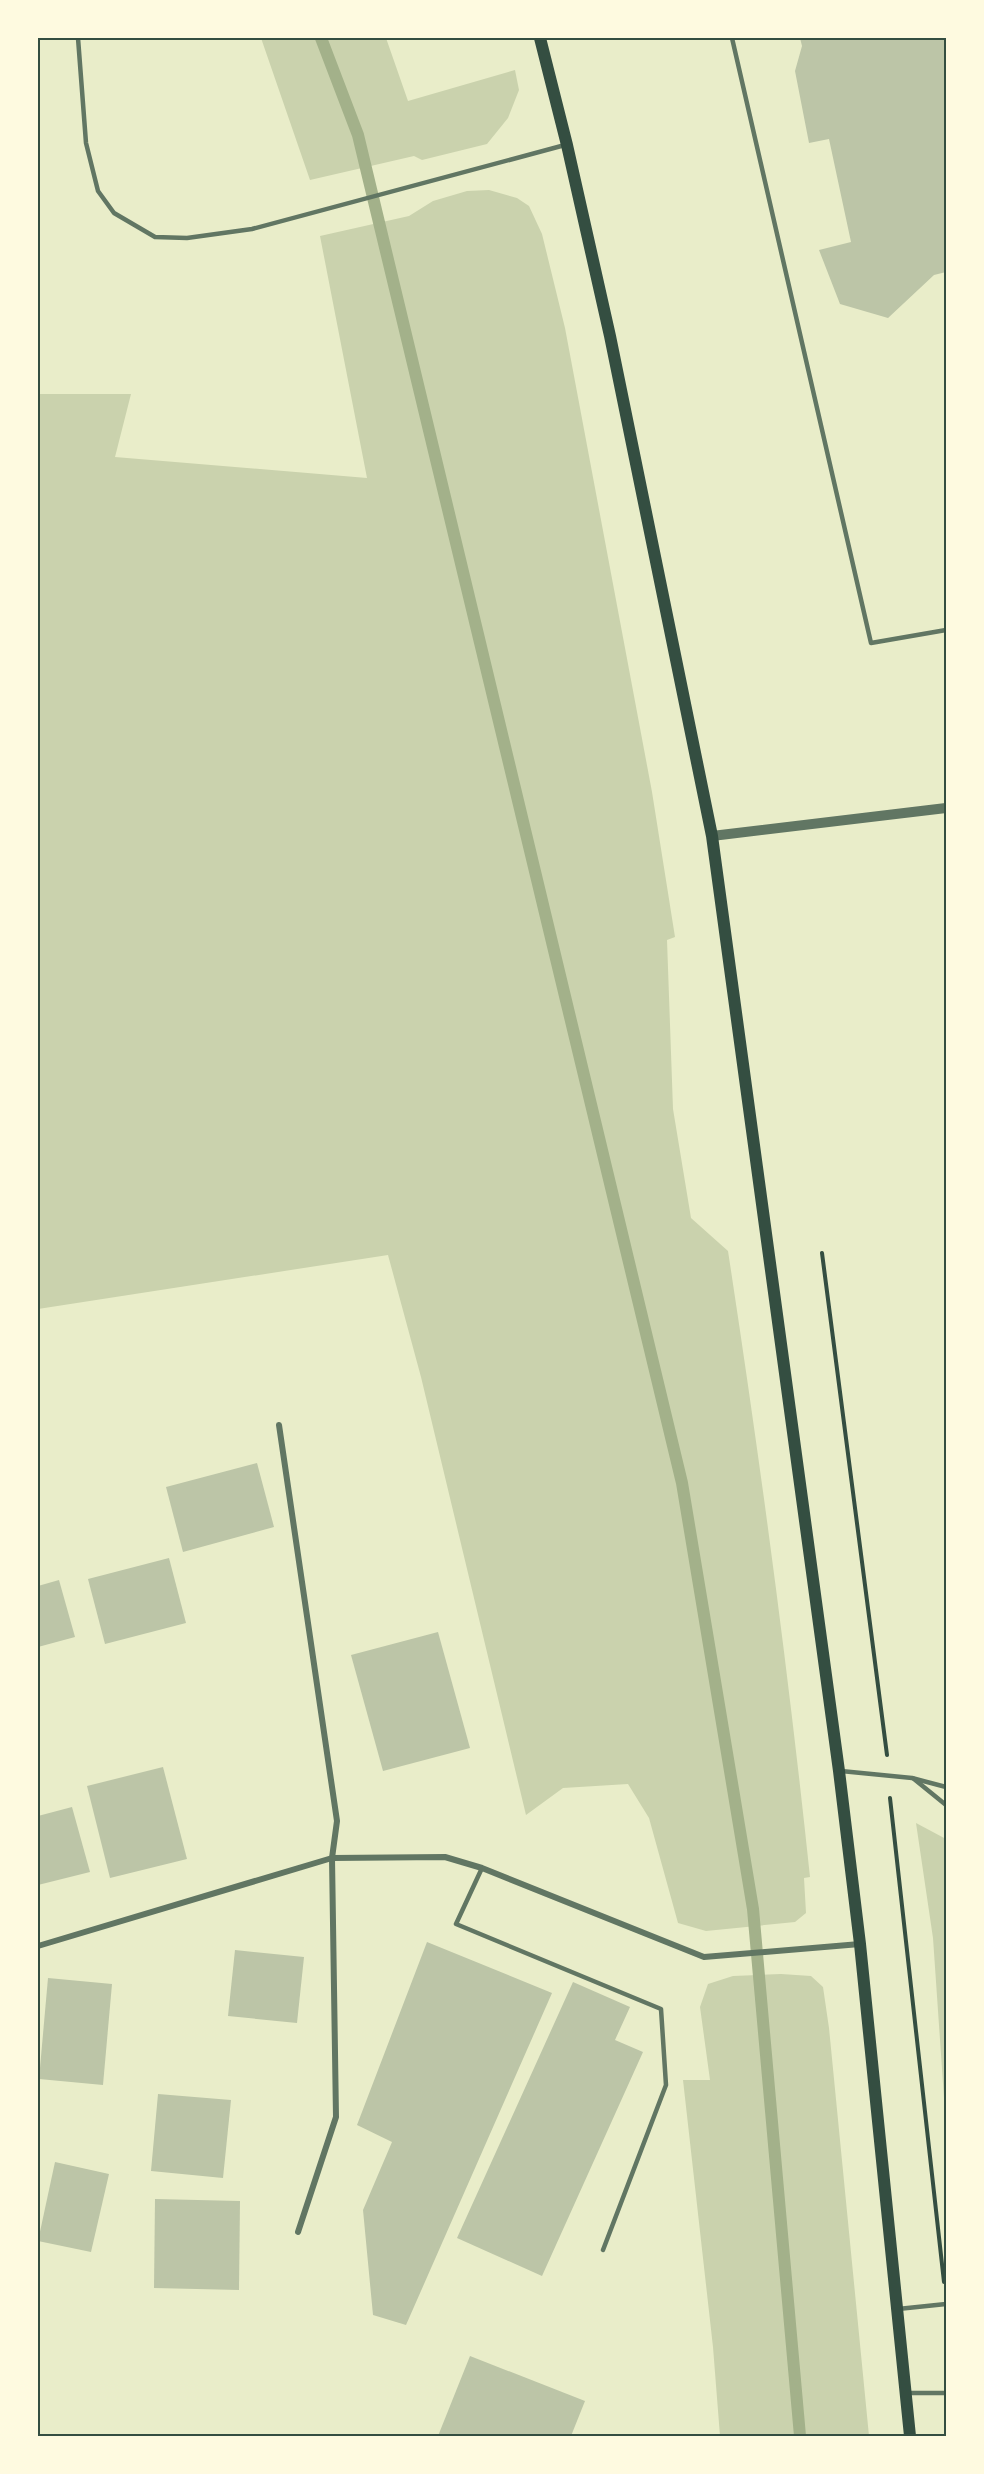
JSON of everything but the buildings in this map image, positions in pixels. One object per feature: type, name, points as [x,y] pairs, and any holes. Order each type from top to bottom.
[{"type":"main road","points":[[540,38],[567,145],[610,336],[712,836],[839,1771],[860,1944],[910,2436]]},
{"type":"street","points":[[712,836],[946,808]]},
{"type":"street","points":[[279,1425],[337,1821],[332,1858],[336,2117],[298,2232]]},
{"type":"street","points":[[38,1946],[332,1858],[445,1857],[482,1868],[704,1957],[860,1944]]},
{"type":"lane","points":[[78,38],[86,143],[98,191],[114,213],[155,237],[187,238],[252,228],[567,145]]},
{"type":"lane","points":[[732,38],[871,643],[946,630]]},
{"type":"lane","points":[[839,1771],[912,1778],[946,1787]]},
{"type":"lane","points":[[912,1778],[946,1806]]},
{"type":"lane","points":[[482,1868],[456,1924],[661,2009],[666,2085],[603,2250]]},
{"type":"lane","points":[[898,2310],[946,2304]]},
{"type":"lane","points":[[906,2393],[946,2393]]},
{"type":"path","points":[[822,1253],[884,1723]]},
{"type":"path","points":[[891,1810],[943,2263]]},
{"type":"green space","points":[[261,38],[386,38],[408,101],[515,70],[519,90],[508,118],[487,144],[422,160],[414,156],[310,180]]},
{"type":"green space","points":[[489,190],[517,198],[529,206],[542,234],[565,328],[652,792],[675,937],[667,940],[673,1109],[691,1218],[728,1251],[783,1642],[810,1877],[804,1878],[806,1913],[795,1922],[706,1931],[678,1923],[649,1818],[628,1784],[563,1788],[526,1815],[421,1377],[388,1255],[38,1309],[38,394],[131,394],[115,457],[367,478],[320,236],[409,216],[433,201],[467,191]]},
{"type":"green space","points":[[916,1823],[946,1839],[946,2127],[933,1938]]},
{"type":"green space","points":[[781,1974],[811,1976],[823,1987],[869,2436],[720,2436],[713,2347],[683,2080],[710,2080],[700,2007],[708,1984],[733,1976]]},
{"type":"waterway","points":[[321,38],[358,135],[682,1483],[753,1909],[800,2436]]}]
